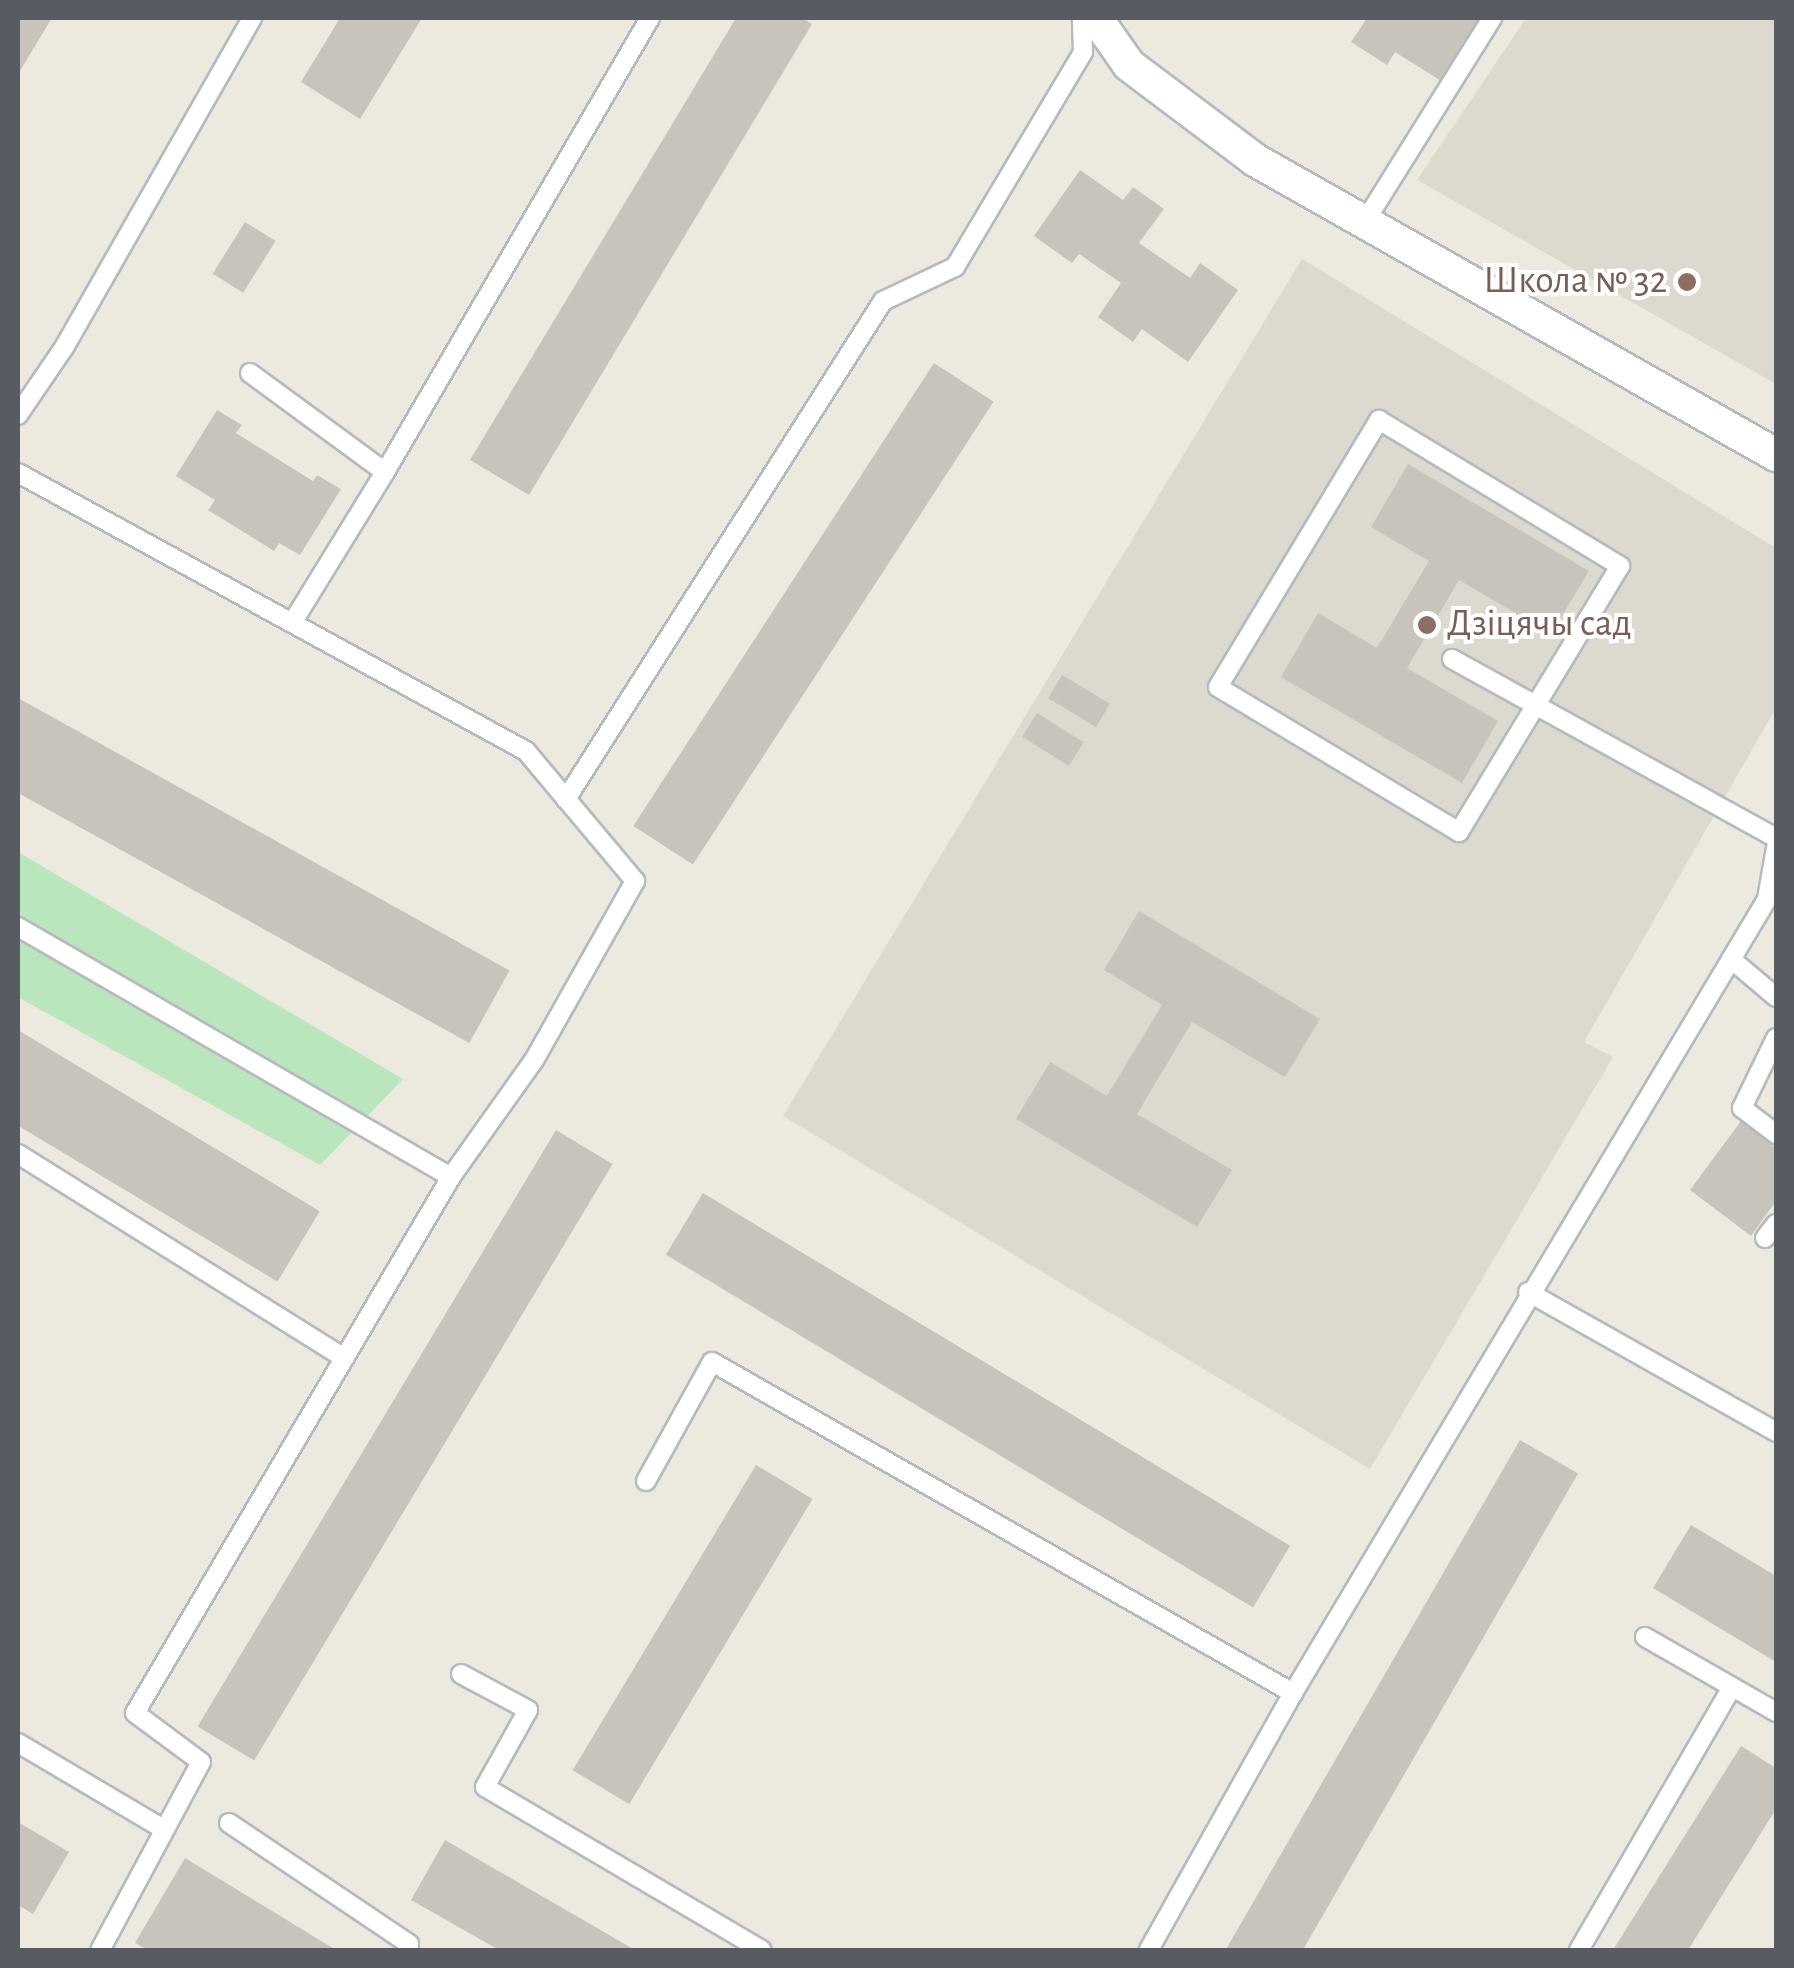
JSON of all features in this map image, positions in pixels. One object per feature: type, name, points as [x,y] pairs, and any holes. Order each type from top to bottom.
[{"type":"street","points":[[1096,18],[1129,65],[1254,160],[1776,455]]},
{"type":"lane","points":[[18,415],[65,346],[252,18]]},
{"type":"lane","points":[[292,623],[385,472],[650,18]]},
{"type":"lane","points":[[566,799],[883,301],[955,267],[1083,52],[1082,18]]},
{"type":"lane","points":[[1364,223],[1492,18]]},
{"type":"lane","points":[[250,373],[385,472]]},
{"type":"lane","points":[[1379,420],[1620,566],[1536,706],[1459,832],[1218,687],[1379,420]]},
{"type":"lane","points":[[18,473],[526,751],[635,881],[534,1060],[451,1177],[135,1712],[201,1762],[160,1828],[100,1950]]},
{"type":"lane","points":[[1452,659],[1776,838]]},
{"type":"lane","points":[[1148,1950],[1293,1694],[1378,1560],[1528,1292],[1767,899],[1776,848]]},
{"type":"lane","points":[[18,927],[451,1177]]},
{"type":"lane","points":[[1731,959],[1776,996]]},
{"type":"lane","points":[[1776,1038],[1742,1108],[1776,1134]]},
{"type":"lane","points":[[18,1154],[344,1358]]},
{"type":"lane","points":[[1528,1292],[1776,1432]]},
{"type":"lane","points":[[646,1482],[712,1362],[1293,1694]]},
{"type":"lane","points":[[1645,1638],[1776,1712]]},
{"type":"lane","points":[[462,1674],[528,1710],[485,1787],[762,1950]]},
{"type":"lane","points":[[1579,1950],[1732,1687]]},
{"type":"lane","points":[[18,1743],[160,1828]]},
{"type":"lane","points":[[229,1823],[409,1944],[407,1950]]},
{"type":"shaded area","name":"Школа № 32","points":[[1526,18],[1776,18],[1776,384],[1417,180]]},
{"type":"shaded area","points":[[1302,259],[1776,548],[1776,708],[1584,1042],[1613,1057],[1370,1469],[783,1116]]},
{"type":"green space","points":[[18,852],[403,1079],[320,1165],[18,997]]},
{"type":"building","points":[[18,18],[52,18],[18,74]]},
{"type":"building","points":[[340,18],[422,18],[360,119],[301,82]]},
{"type":"building","points":[[736,18],[802,18],[812,24],[529,495],[470,460]]},
{"type":"building","points":[[1367,18],[1485,18],[1443,82],[1395,52],[1387,65],[1351,42]]},
{"type":"building","points":[[1080,170],[1123,200],[1133,187],[1164,209],[1139,243],[1190,278],[1200,263],[1238,290],[1188,362],[1142,329],[1133,342],[1098,317],[1121,283],[1079,254],[1072,263],[1034,236]]},
{"type":"building","points":[[245,222],[276,241],[243,293],[213,274]]},
{"type":"building","points":[[934,363],[994,402],[693,865],[633,826]]},
{"type":"building","points":[[217,410],[242,425],[236,433],[313,481],[317,475],[341,489],[300,555],[279,543],[274,551],[208,510],[215,500],[176,476]]},
{"type":"building","points":[[1408,464],[1589,571],[1551,634],[1459,580],[1407,668],[1498,721],[1462,783],[1281,677],[1318,613],[1377,648],[1429,561],[1371,527]]},
{"type":"building","points":[[1062,675],[1110,704],[1096,727],[1048,698]]},
{"type":"building","points":[[18,698],[510,970],[469,1043],[18,793]]},
{"type":"building","points":[[1037,713],[1084,742],[1069,766],[1022,737]]},
{"type":"building","points":[[1139,911],[1320,1019],[1285,1077],[1192,1022],[1137,1114],[1232,1170],[1197,1227],[1016,1119],[1050,1062],[1107,1096],[1162,1005],[1104,970]]},
{"type":"building","points":[[18,1030],[320,1211],[277,1282],[18,1126]]},
{"type":"building","points":[[1741,1121],[1776,1148],[1776,1201],[1751,1236],[1690,1190]]},
{"type":"building","points":[[556,1130],[613,1164],[254,1761],[198,1727]]},
{"type":"building","points":[[703,1193],[1290,1546],[1253,1608],[666,1255]]},
{"type":"building","points":[[1520,1440],[1578,1474],[1303,1950],[1226,1950]]},
{"type":"building","points":[[756,1465],[813,1499],[629,1804],[573,1770]]},
{"type":"building","points":[[1691,1525],[1776,1576],[1776,1662],[1653,1588]]},
{"type":"building","points":[[1741,1746],[1776,1768],[1776,1809],[1688,1950],[1613,1950]]},
{"type":"building","points":[[18,1822],[69,1852],[33,1914],[18,1905]]},
{"type":"building","points":[[445,1840],[635,1950],[499,1950],[411,1900]]},
{"type":"building","points":[[185,1858],[336,1950],[148,1950],[135,1943]]},
{"type":"place","name":"Школа № 32","points":[[1687,282]]},
{"type":"place","name":"Дзіцячы сад","points":[[1427,625]]}]
